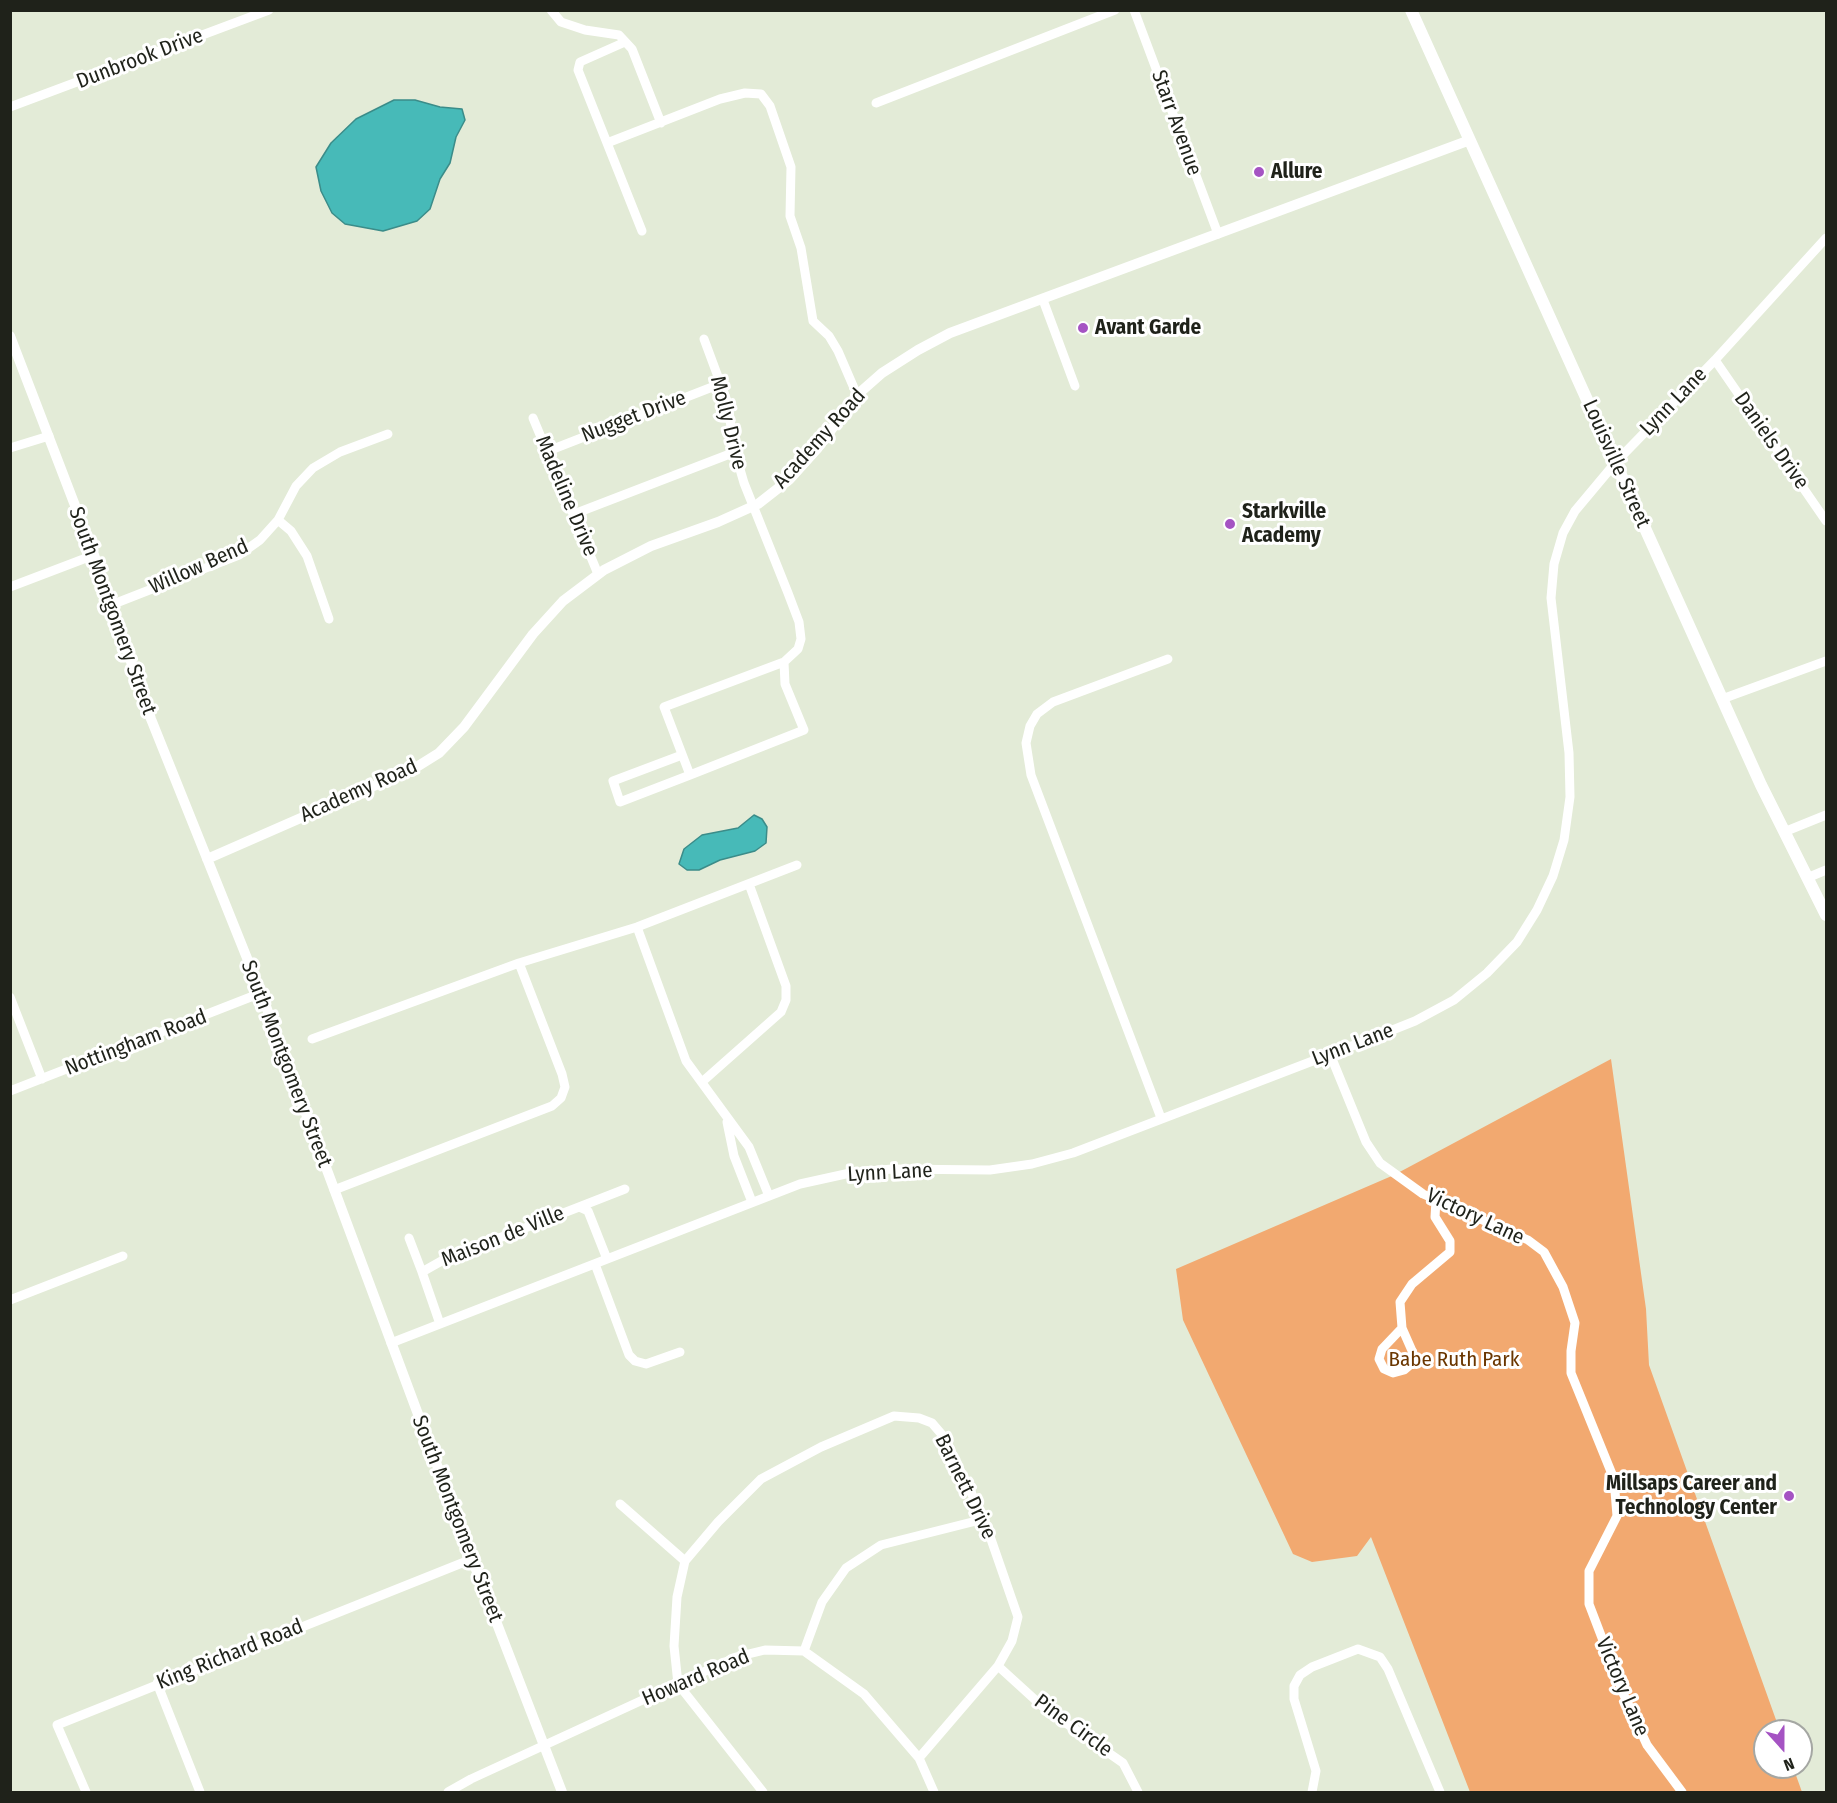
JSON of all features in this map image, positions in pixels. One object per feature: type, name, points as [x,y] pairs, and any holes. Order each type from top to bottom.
[{"type":"main road","name":"Louisville Street","points":[[1412,10],[1722,699],[1784,832],[1827,915]]},
{"type":"street","name":"Dunbrook Drive","points":[[10,107],[269,10]]},
{"type":"street","points":[[551,10],[561,22],[585,30],[619,35],[632,49],[661,123]]},
{"type":"street","points":[[876,103],[1115,10]]},
{"type":"street","name":"Starr Avenue","points":[[1134,10],[1218,234]]},
{"type":"street","points":[[625,42],[580,62],[578,70],[642,231]]},
{"type":"street","points":[[607,143],[720,99],[745,93],[761,94],[770,106],[791,167],[790,216],[801,248],[813,321],[829,336],[838,351],[857,395]]},
{"type":"street","name":"Academy Road","points":[[207,859],[415,768],[439,753],[464,727],[533,634],[563,601],[598,574],[651,546],[718,522],[753,506],[790,479],[817,449],[857,395],[882,373],[950,333],[1470,140]]},
{"type":"street","name":"Lynn Lane","points":[[391,1343],[800,1185],[850,1173],[892,1169],[990,1170],[1032,1164],[1072,1153],[1415,1021],[1454,1000],[1487,973],[1517,942],[1537,910],[1553,876],[1564,840],[1570,796],[1569,753],[1551,598],[1554,564],[1563,533],[1575,511],[1616,462],[1715,360],[1827,238]]},
{"type":"street","points":[[1043,300],[1075,386]]},
{"type":"street","name":"South Montgomery Street","points":[[10,336],[94,555],[151,719],[261,993],[472,1559],[562,1792]]},
{"type":"street","name":"Molly Drive","points":[[704,339],[732,422],[735,452],[753,506],[799,622],[801,639],[798,649],[784,662]]},
{"type":"street","name":"Daniels Drive","points":[[1715,360],[1827,521]]},
{"type":"street","name":"Nugget Drive","points":[[548,451],[720,384]]},
{"type":"street","name":"Madeline Drive","points":[[532,418],[548,451],[598,574]]},
{"type":"street","name":"Willow Bend","points":[[111,604],[239,555],[260,540],[278,520],[296,486],[313,468],[340,452],[388,434]]},
{"type":"street","points":[[10,448],[49,436]]},
{"type":"street","points":[[574,514],[735,452]]},
{"type":"street","points":[[278,520],[291,531],[307,556],[329,619]]},
{"type":"street","points":[[10,587],[94,555]]},
{"type":"street","points":[[1161,1118],[1031,775],[1026,743],[1030,726],[1037,714],[1053,702],[1168,659]]},
{"type":"street","points":[[1722,699],[1827,661]]},
{"type":"street","points":[[682,754],[613,781],[620,802],[690,775],[804,730],[785,684],[784,662],[664,708],[682,754],[690,775]]},
{"type":"street","points":[[1784,832],[1827,815]]},
{"type":"street","points":[[312,1039],[519,963],[637,927],[797,865]]},
{"type":"street","points":[[1807,878],[1827,870]]},
{"type":"street","points":[[702,1082],[781,1012],[786,1000],[786,986],[749,884]]},
{"type":"street","points":[[637,927],[686,1061],[749,1147],[769,1196]]},
{"type":"street","points":[[334,1190],[552,1106],[561,1098],[565,1087],[562,1074],[519,963]]},
{"type":"street","name":"Nottingham Road","points":[[10,1091],[261,993]]},
{"type":"street","points":[[10,997],[42,1079]]},
{"type":"street","name":"Victory Lane","points":[[1330,1054],[1366,1142],[1380,1163],[1394,1175],[1436,1200],[1528,1240],[1544,1252],[1563,1287],[1575,1323],[1571,1373],[1614,1479],[1617,1516],[1589,1571],[1589,1604],[1606,1652],[1647,1745],[1682,1792]]},
{"type":"street","points":[[727,1119],[734,1156],[752,1202]]},
{"type":"street","points":[[579,1207],[625,1189]]},
{"type":"street","points":[[1402,1328],[1382,1349],[1379,1359],[1384,1369],[1393,1373],[1404,1370],[1411,1364],[1413,1353],[1402,1328],[1400,1302],[1412,1284],[1450,1252],[1450,1241],[1435,1217],[1436,1200]]},
{"type":"street","name":"Maison de Ville","points":[[440,1324],[422,1272],[445,1259],[579,1207],[588,1211],[607,1259]]},
{"type":"street","points":[[409,1238],[422,1272]]},
{"type":"street","points":[[10,1300],[123,1256]]},
{"type":"street","points":[[595,1263],[629,1355],[635,1361],[646,1364],[680,1352]]},
{"type":"street","name":"Barnett Drive","points":[[678,1684],[674,1646],[676,1597],[685,1561],[718,1522],[760,1479],[821,1447],[894,1416],[919,1418],[932,1423],[944,1437],[984,1519],[1018,1617],[1012,1641],[998,1666],[919,1758]]},
{"type":"street","points":[[620,1504],[685,1561]]},
{"type":"street","points":[[934,1792],[919,1758],[864,1694],[804,1651],[822,1602],[846,1568],[881,1545],[984,1519]]},
{"type":"street","name":"King Richard Road","points":[[86,1792],[57,1725],[157,1683],[472,1559]]},
{"type":"street","points":[[1312,1792],[1316,1771],[1294,1699],[1294,1686],[1300,1675],[1312,1666],[1358,1649],[1380,1657],[1388,1669],[1440,1792]]},
{"type":"street","name":"Howard Road","points":[[448,1792],[471,1779],[736,1657],[765,1650],[804,1651]]},
{"type":"street","name":"Pine Circle","points":[[998,1666],[1043,1707],[1123,1763],[1138,1792]]},
{"type":"street","points":[[157,1683],[200,1792]]},
{"type":"street","points":[[678,1684],[763,1792]]},
{"type":"green space","name":"Babe Ruth Park","points":[[1611,1059],[1646,1309],[1649,1365],[1776,1719],[1753,1719],[1753,1779],[1797,1779],[1802,1792],[1470,1792],[1371,1537],[1357,1556],[1312,1562],[1293,1554],[1183,1320],[1176,1269],[1394,1175]]},
{"type":"water","points":[[394,100],[415,100],[440,107],[462,109],[465,120],[456,137],[450,163],[440,179],[430,209],[417,221],[383,231],[345,224],[332,213],[321,191],[316,167],[331,143],[356,119]]},
{"type":"water","points":[[754,815],[762,819],[767,827],[766,843],[755,851],[720,860],[699,870],[687,870],[679,864],[684,849],[702,835],[738,828]]},
{"type":"place","name":"Allure","points":[[1259,172]]},
{"type":"place","name":"Avant Garde","points":[[1083,328]]},
{"type":"place","name":"Starkville Academy","points":[[1230,524]]},
{"type":"place","name":"Millsaps Career and Technology Center","points":[[1789,1496]]}]
